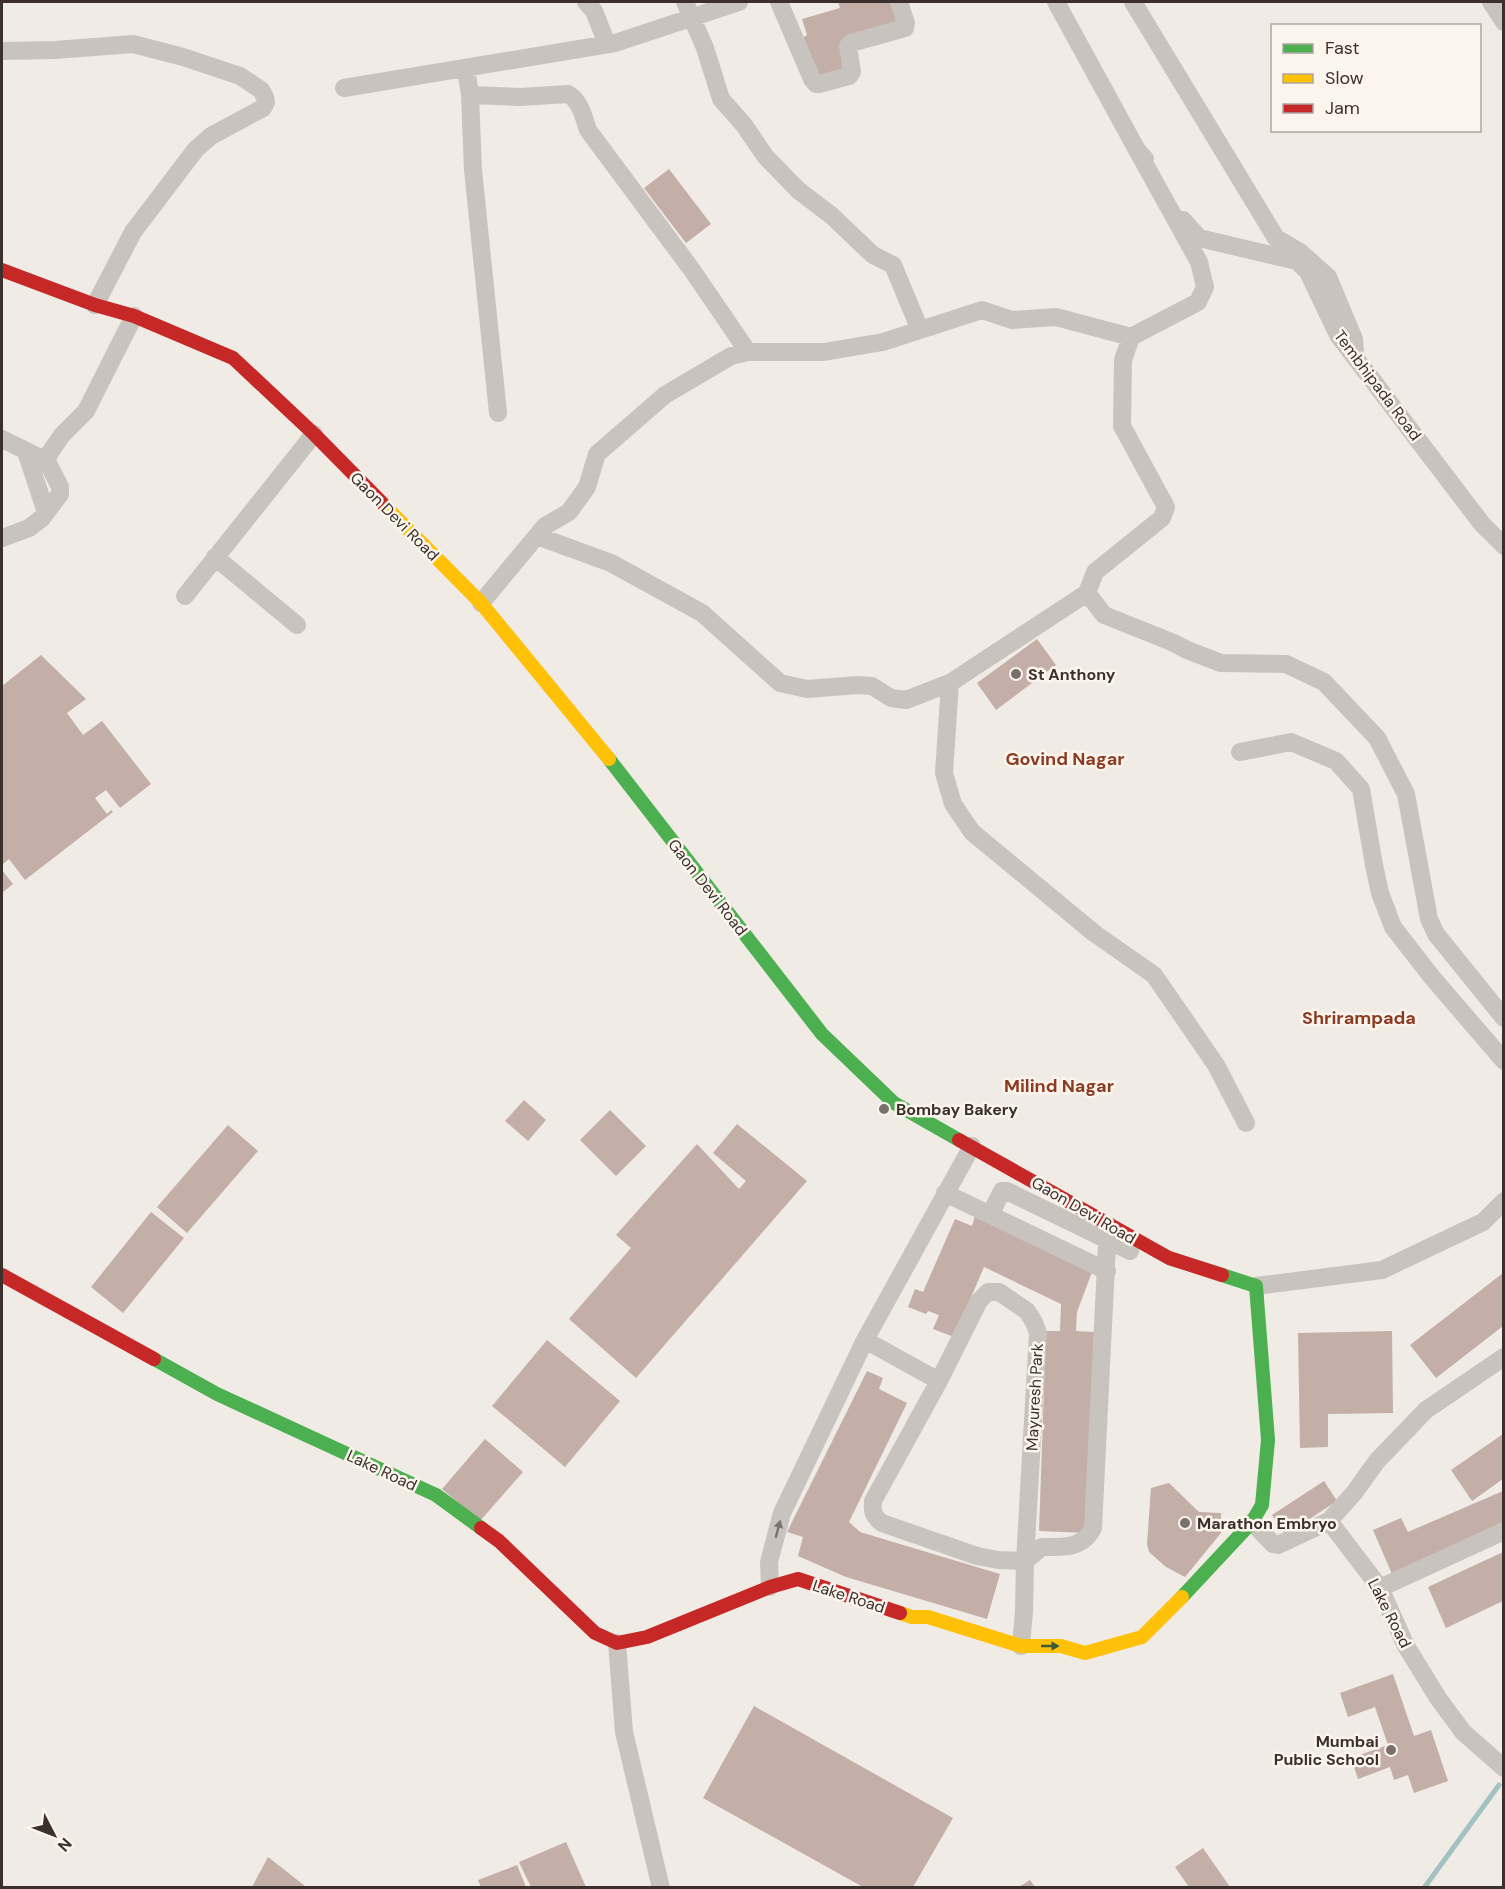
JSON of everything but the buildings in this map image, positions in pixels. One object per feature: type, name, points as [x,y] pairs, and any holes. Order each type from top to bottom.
[{"type":"street","points":[[586,2],[594,11],[607,44]]},
{"type":"street","points":[[344,88],[607,44],[688,10],[740,2]]},
{"type":"street","points":[[778,2],[812,79],[819,84],[849,76],[852,72],[848,46],[851,43],[905,28],[906,23],[899,2]]},
{"type":"street","name":"Tembhipada Road","points":[[1056,2],[1137,150],[1157,171],[1186,224],[1199,238],[1297,261],[1308,272],[1338,335],[1482,524],[1503,546]]},
{"type":"street","points":[[1133,2],[1276,238],[1300,252],[1328,277],[1354,339],[1356,359]]},
{"type":"street","points":[[1491,2],[1503,22]]},
{"type":"street","points":[[688,10],[705,48],[721,99],[744,125],[765,156],[798,190],[832,216],[873,255],[892,265],[920,330]]},
{"type":"street","points":[[2,51],[55,50],[133,44],[183,57],[240,76],[261,90],[266,97],[263,108],[211,136],[196,149],[133,232],[95,305]]},
{"type":"street","points":[[466,68],[470,95],[473,170],[498,413]]},
{"type":"street","points":[[470,95],[520,97],[568,94],[573,97],[584,116],[588,130],[685,261],[748,352]]},
{"type":"street","points":[[537,536],[611,562],[702,613],[780,683],[807,689],[872,686],[891,698],[906,700],[950,683],[1087,593],[1095,572],[1162,518],[1166,507],[1122,426],[1123,360],[1131,338],[1198,302],[1205,287],[1199,262],[1137,150]]},
{"type":"street","name":"Gaon Devi Road","points":[[2,270],[95,305],[134,316],[233,358],[314,434],[481,603],[612,763],[822,1034],[894,1102],[972,1146],[1108,1233],[1169,1258],[1256,1286],[1382,1269],[1482,1222],[1503,1201]]},
{"type":"street","points":[[481,603],[545,526],[569,512],[586,487],[597,454],[665,395],[731,356],[748,352],[824,352],[883,342],[982,310],[1011,320],[1056,317],[1131,338]]},
{"type":"street","points":[[47,461],[62,435],[86,411],[134,316]]},
{"type":"street","points":[[184,596],[314,434]]},
{"type":"street","points":[[2,439],[47,461],[60,488],[60,494],[29,528],[2,538]]},
{"type":"street","points":[[26,452],[46,512]]},
{"type":"street","points":[[215,557],[297,625]]},
{"type":"street","points":[[1087,593],[1104,615],[1187,651],[1221,663],[1286,664],[1324,682],[1377,738],[1406,794],[1429,918],[1436,934],[1503,1018]]},
{"type":"street","points":[[950,683],[944,773],[953,804],[972,832],[1094,933],[1154,975],[1216,1065],[1246,1123]]},
{"type":"street","points":[[1240,752],[1291,742],[1336,761],[1361,789],[1380,893],[1393,927],[1503,1061]]},
{"type":"street","points":[[770,1587],[769,1562],[782,1513],[865,1340],[972,1146]]},
{"type":"street","points":[[990,1215],[1002,1191],[1007,1191],[1108,1233],[1130,1251]]},
{"type":"street","points":[[945,1193],[1107,1271]]},
{"type":"street","points":[[865,1340],[939,1381],[873,1502],[872,1512],[875,1518],[977,1556],[998,1560],[1025,1561],[1042,1547],[1068,1547],[1083,1542],[1090,1536],[1093,1528],[1108,1233]]},
{"type":"street","name":"Lake Road","points":[[2,1275],[217,1394],[436,1495],[499,1541],[595,1633],[617,1643],[647,1637],[770,1587],[798,1579],[912,1617],[923,1626],[1020,1649]]},
{"type":"street","points":[[1070,1661],[1085,1653],[1142,1637],[1202,1578],[1252,1522],[1262,1505],[1268,1440],[1256,1286]]},
{"type":"street","name":"Mayuresh Park","points":[[939,1381],[979,1301],[988,1292],[999,1292],[1027,1311],[1038,1333],[1025,1561]]},
{"type":"street","points":[[1252,1522],[1273,1544],[1278,1545],[1329,1521],[1354,1493],[1377,1461],[1426,1410],[1503,1357]]},
{"type":"street","name":"Lake Road","points":[[1329,1521],[1380,1588],[1406,1646],[1438,1698],[1463,1732],[1503,1768]]},
{"type":"street","points":[[1380,1588],[1503,1531]]},
{"type":"street","points":[[1020,1649],[1024,1611],[1025,1561]]},
{"type":"street","points":[[888,1601],[1005,1636],[1020,1649],[1060,1646],[1085,1653]]},
{"type":"street","points":[[617,1643],[624,1732],[661,1887]]},
{"type":"waterway","points":[[1424,1888],[1499,1785]]},
{"type":"traffic: fast","points":[[609,759],[822,1034],[894,1103],[959,1140]]},
{"type":"traffic: fast","points":[[1182,1597],[1252,1522],[1262,1505],[1268,1440],[1256,1286],[1222,1275]]},
{"type":"traffic: fast","points":[[154,1359],[217,1394],[436,1495],[481,1528]]},
{"type":"traffic: slow","points":[[382,503],[481,603],[609,759]]},
{"type":"traffic: slow","points":[[900,1613],[912,1617],[928,1617],[1021,1646],[1061,1646],[1085,1653],[1142,1637],[1182,1597]]},
{"type":"traffic: jam","points":[[2,270],[95,305],[134,316],[233,358],[314,434],[382,503]]},
{"type":"traffic: jam","points":[[959,1140],[1169,1258],[1222,1275]]},
{"type":"traffic: jam","points":[[2,1275],[154,1359]]},
{"type":"traffic: jam","points":[[481,1528],[499,1541],[595,1633],[617,1643],[647,1637],[770,1587],[798,1579],[900,1613]]},
{"type":"place","name":"St Anthony","points":[[1016,674]]},
{"type":"place","name":"Bombay Bakery","points":[[884,1109]]},
{"type":"place","name":"Marathon Embryo","points":[[1185,1523]]},
{"type":"place","name":"Mumbai Public School","points":[[1391,1750]]},
{"type":"district","name":"Govind Nagar","points":[[1065,759]]},
{"type":"district","name":"Shrirampada","points":[[1359,1018]]},
{"type":"district","name":"Milind Nagar","points":[[1059,1086]]}]
